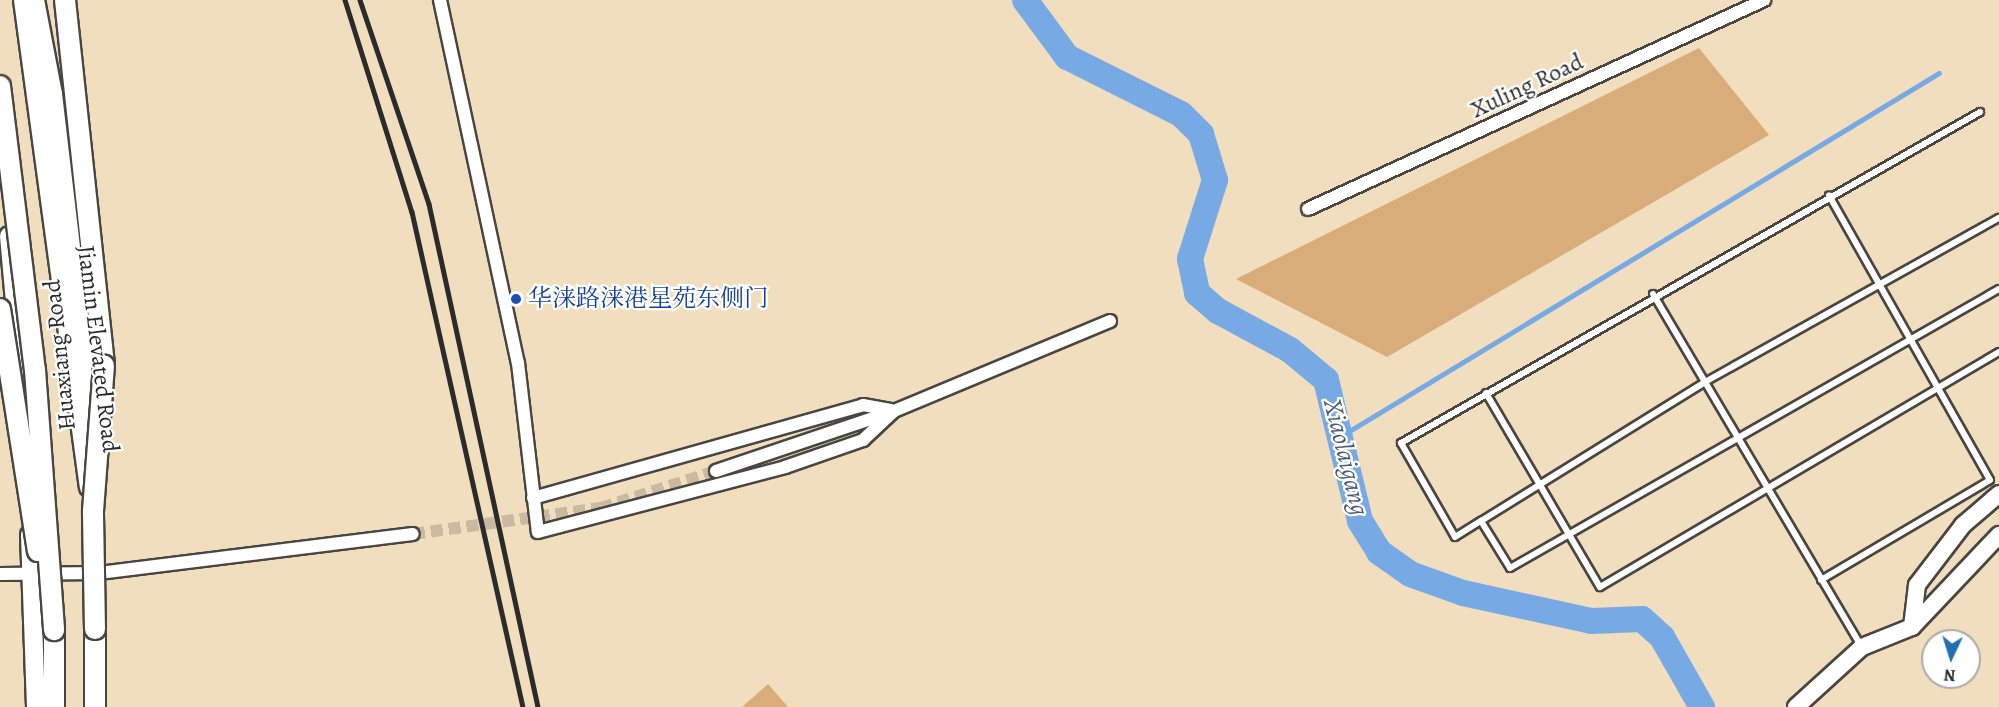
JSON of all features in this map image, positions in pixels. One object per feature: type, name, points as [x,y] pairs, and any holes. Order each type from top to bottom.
[{"type":"highway","name":"Jiamin Elevated Road","points":[[24,0],[93,511],[94,707]]},
{"type":"highway","points":[[65,0],[104,366],[93,511]]},
{"type":"highway","points":[[0,86],[35,370],[54,630],[54,707]]},
{"type":"highway","points":[[0,309],[27,499],[54,630]]},
{"type":"main road","name":"Huaxiang Road","points":[[35,0],[53,94],[87,368],[99,573],[102,707]]},
{"type":"main road","name":"Huaxiang Road","points":[[0,159],[25,374],[36,707]]},
{"type":"main road","points":[[1912,627],[1917,585],[1963,525],[1999,494]]},
{"type":"main road","points":[[1796,707],[1862,647],[1912,627],[1999,535]]},
{"type":"street","points":[[440,0],[518,363],[538,532],[863,441],[894,411]]},
{"type":"street","name":"Xuling Road","points":[[1308,210],[1764,0]]},
{"type":"street","points":[[716,471],[894,411],[1110,321]]},
{"type":"street","points":[[534,498],[863,405],[894,411]]},
{"type":"street","points":[[0,574],[99,573],[413,534]]},
{"type":"lane","points":[[1980,112],[1653,294],[1401,443],[1455,537],[1705,382],[1881,286],[1999,218]]},
{"type":"lane","points":[[1821,580],[1990,480],[1829,195]]},
{"type":"lane","points":[[1481,520],[1510,568],[1909,336],[1999,289]]},
{"type":"lane","points":[[1653,294],[1862,647]]},
{"type":"lane","points":[[1486,393],[1542,483],[1567,535],[1600,587],[1765,485],[1937,385],[1999,352]]},
{"type":"building","points":[[1699,48],[1769,135],[1387,357],[1236,279]]},
{"type":"building","points":[[768,684],[788,707],[742,707]]},
{"type":"waterway","name":"Xiaolaigang","points":[[1025,0],[1067,57],[1181,114],[1201,134],[1215,180],[1190,259],[1197,293],[1218,311],[1290,350],[1326,380],[1360,521],[1379,552],[1410,574],[1463,593],[1591,621],[1642,619],[1662,637],[1702,707]]},
{"type":"waterway","points":[[1343,435],[1939,73]]},
{"type":"tunnel","points":[[413,534],[601,508],[716,471]]},
{"type":"railway","points":[[345,0],[412,212],[523,707]]},
{"type":"railway","points":[[360,0],[429,204],[538,707]]},
{"type":"place","name":"华涞路涞港星苑东侧门","points":[[516,299]]}]
